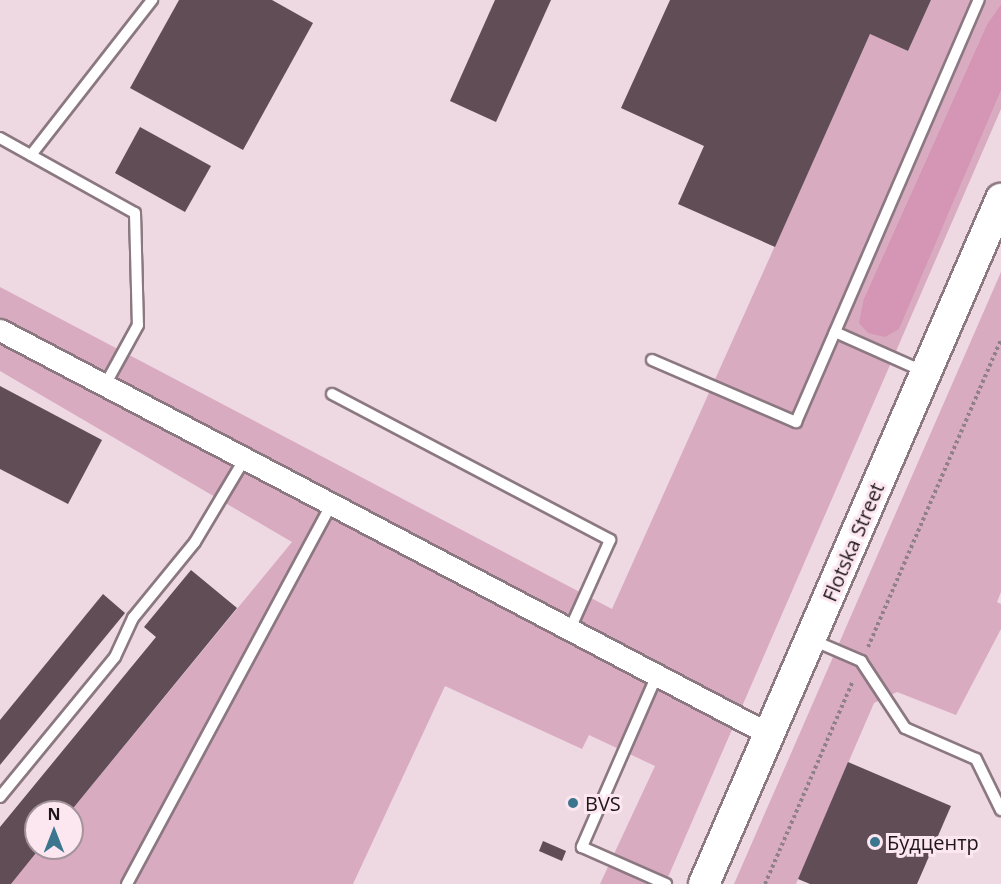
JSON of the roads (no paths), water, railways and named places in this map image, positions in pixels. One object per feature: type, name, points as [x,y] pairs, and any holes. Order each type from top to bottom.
[{"type":"street","name":"Flotska Street","points":[[704,884],[1001,199]]},
{"type":"street","points":[[0,330],[769,734]]},
{"type":"lane","points":[[31,155],[152,0]]},
{"type":"lane","points":[[652,360],[796,422],[979,0]]},
{"type":"lane","points":[[0,138],[135,213],[138,325],[105,385]]},
{"type":"lane","points":[[835,332],[926,372]]},
{"type":"lane","points":[[332,394],[610,540],[570,629]]},
{"type":"lane","points":[[0,797],[115,657],[133,618],[195,543],[245,458]]},
{"type":"lane","points":[[127,884],[332,504]]},
{"type":"lane","points":[[810,639],[861,661],[905,728],[976,759],[1001,810]]},
{"type":"lane","points":[[657,675],[582,847],[666,884]]},
{"type":"place","name":"BVS","points":[[573,803]]},
{"type":"place","name":"Будцентр","points":[[875,842]]}]
